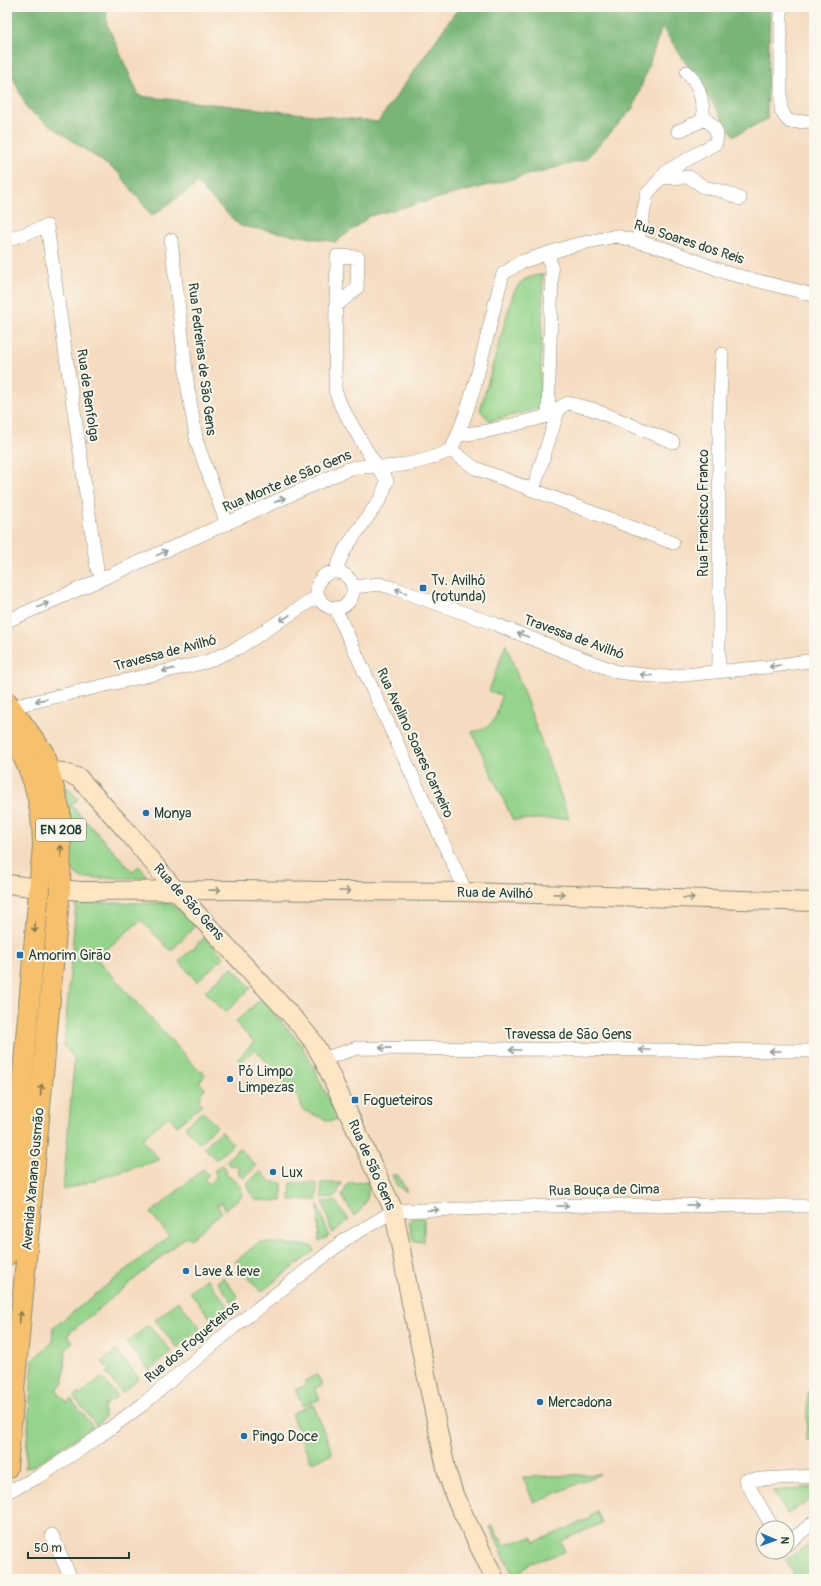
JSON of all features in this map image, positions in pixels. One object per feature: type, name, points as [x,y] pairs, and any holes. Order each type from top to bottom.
[{"type":"main road","name":"EN 208","points":[[8,706],[43,752],[41,774]]},
{"type":"main road","name":"EN 208","points":[[7,732],[41,774]]},
{"type":"main road","name":"Rua de São Gens","points":[[41,774],[63,772],[79,778],[176,891],[264,984],[305,1031],[323,1059],[394,1211],[410,1298],[447,1472],[455,1497],[495,1579]]},
{"type":"main road","name":"Avenida Xanana Gusmão","points":[[7,1255],[39,888],[42,870],[43,823],[38,793],[41,774]]},
{"type":"main road","name":"Avenida Xanana Gusmão","points":[[7,1468],[60,890],[60,811],[41,774]]},
{"type":"main road","points":[[7,884],[60,890]]},
{"type":"main road","name":"Rua de Avilhó","points":[[60,890],[466,892],[814,902]]},
{"type":"street","points":[[781,7],[781,109],[785,117],[790,122],[814,121]]},
{"type":"street","points":[[638,242],[647,194],[667,171],[716,143],[718,133],[716,127],[704,118],[701,95],[695,80],[687,72]]},
{"type":"street","points":[[678,131],[706,120]]},
{"type":"street","points":[[662,178],[689,178],[704,187],[725,192],[740,199]]},
{"type":"street","name":"Rua de Benfolga","points":[[7,240],[47,226],[98,570]]},
{"type":"street","name":"Rua Soares dos Reis","points":[[451,450],[458,435],[479,367],[503,274],[521,262],[574,245],[616,236],[666,249],[727,273],[814,295]]},
{"type":"street","name":"Rua Pedreiras de São Gens","points":[[171,240],[188,389],[197,443],[227,524]]},
{"type":"street","points":[[533,490],[551,420],[552,271],[548,254]]},
{"type":"street","points":[[335,571],[345,549],[381,498],[387,481],[379,467],[370,456],[341,406],[335,390],[336,306]]},
{"type":"street","name":"Rua Francisco Franco","points":[[719,671],[719,420],[722,354]]},
{"type":"street","points":[[458,435],[551,420],[559,408],[568,403],[592,408],[673,442]]},
{"type":"street","points":[[451,450],[475,468],[673,543]]},
{"type":"street","name":"Rua Monte de São Gens","points":[[7,621],[351,468],[363,465],[379,467],[433,458],[451,450]]},
{"type":"street","points":[[335,571],[348,576],[354,587],[354,592],[349,602],[340,608],[324,605],[316,590],[320,578],[325,574],[335,571]]},
{"type":"street","name":"Travessa de Avilhó","points":[[354,587],[379,584],[393,588],[495,624],[617,672],[663,677],[814,660]]},
{"type":"street","name":"Travessa de Avilhó","points":[[8,706],[206,662],[240,647],[318,596]]},
{"type":"street","name":"Rua Avelino Soares Carneiro","points":[[334,608],[466,892]]},
{"type":"street","name":"Travessa de São Gens","points":[[323,1059],[357,1048],[814,1051]]},
{"type":"street","name":"Rua Bouça de Cima","points":[[394,1211],[584,1205],[814,1206]]},
{"type":"street","name":"Rua dos Fogueteiros","points":[[7,1492],[40,1476],[97,1438],[142,1405],[240,1322],[346,1239],[394,1211]]},
{"type":"street","points":[[768,1520],[745,1480],[814,1476]]},
{"type":"street","points":[[795,1537],[814,1522]]},
{"type":"street","points":[[52,1535],[71,1579]]},
{"type":"green space","points":[[7,7],[106,7],[107,24],[139,96],[378,122],[459,7],[770,7],[767,119],[734,136],[662,27],[634,107],[585,160],[370,216],[336,242],[240,226],[197,184],[152,216],[119,173],[28,110],[7,65]]},
{"type":"green space","points":[[543,274],[540,408],[490,421],[480,410],[513,294],[519,285],[525,280]]},
{"type":"green space","points":[[506,644],[569,818],[513,820],[472,732],[486,727],[494,720],[496,715],[501,695],[489,691]]},
{"type":"green space","points":[[65,785],[78,799],[71,805],[132,871],[139,866],[146,875],[145,878],[82,878],[76,874],[70,866]]},
{"type":"green space","points":[[76,903],[167,903],[180,909],[195,926],[171,951],[141,920],[96,958],[200,1072],[202,1071],[205,1075],[199,1082],[205,1088],[200,1094],[202,1096],[198,1100],[202,1104],[177,1126],[169,1116],[142,1139],[159,1160],[63,1190],[74,1064],[74,1058],[64,1046]]},
{"type":"green space","points":[[205,937],[224,957],[197,982],[179,961]]},
{"type":"green space","points":[[232,967],[251,988],[225,1013],[205,991]]},
{"type":"green space","points":[[261,999],[300,1043],[310,1060],[338,1119],[329,1121],[303,1110],[299,1098],[255,1049],[240,1063],[237,1060],[254,1042],[235,1022]]},
{"type":"green space","points":[[202,1111],[217,1126],[199,1143],[185,1127]]},
{"type":"green space","points":[[221,1131],[233,1144],[216,1160],[204,1147]]},
{"type":"green space","points":[[239,1148],[256,1166],[243,1179],[239,1174],[238,1166],[229,1165],[226,1161]]},
{"type":"green space","points":[[222,1164],[226,1169],[226,1175],[234,1179],[242,1188],[242,1196],[225,1210],[222,1202],[217,1206],[222,1212],[191,1239],[187,1236],[67,1335],[73,1343],[66,1349],[63,1384],[56,1389],[67,1403],[71,1399],[93,1427],[32,1467],[25,1468],[33,1359],[52,1343],[53,1328],[169,1236],[151,1213],[203,1169],[209,1175],[204,1179],[209,1184],[217,1176],[214,1171]]},
{"type":"green space","points":[[260,1171],[271,1182],[282,1183],[282,1201],[254,1200],[247,1184]]},
{"type":"green space","points":[[392,1175],[398,1175],[407,1192],[397,1186]]},
{"type":"green space","points":[[368,1182],[366,1201],[358,1213],[354,1216],[342,1196],[348,1183]]},
{"type":"green space","points":[[291,1183],[317,1183],[317,1200],[290,1200]]},
{"type":"green space","points":[[321,1183],[342,1183],[335,1197],[322,1198]]},
{"type":"green space","points":[[335,1201],[349,1220],[332,1233],[323,1202]]},
{"type":"green space","points":[[318,1204],[329,1236],[319,1242]]},
{"type":"green space","points":[[413,1218],[424,1218],[424,1242],[413,1241],[409,1222]]},
{"type":"green space","points":[[259,1242],[313,1246],[314,1251],[261,1292],[235,1262]]},
{"type":"green space","points":[[223,1277],[238,1297],[232,1302],[217,1282]]},
{"type":"green space","points":[[206,1278],[228,1305],[211,1319],[190,1292]]},
{"type":"green space","points":[[178,1301],[201,1328],[177,1348],[155,1320]]},
{"type":"green space","points":[[148,1325],[172,1352],[149,1370],[127,1343]]},
{"type":"green space","points":[[116,1350],[139,1378],[122,1393],[106,1373],[109,1370],[102,1362]]},
{"type":"green space","points":[[317,1375],[322,1385],[315,1388],[320,1399],[303,1406],[295,1390],[306,1385],[304,1381]]},
{"type":"green space","points":[[101,1377],[118,1396],[104,1406],[104,1418],[96,1425],[74,1397],[78,1393],[80,1395]]},
{"type":"green space","points":[[808,1391],[814,1391],[814,1440],[806,1440]]},
{"type":"green space","points":[[313,1404],[333,1454],[311,1462],[291,1414]]},
{"type":"green space","points":[[600,1474],[534,1503],[523,1477]]},
{"type":"green space","points":[[814,1487],[814,1497],[787,1514],[773,1491]]},
{"type":"green space","points":[[597,1512],[602,1523],[561,1541],[565,1552],[531,1563],[519,1574],[513,1575],[490,1527],[493,1525],[499,1539],[501,1538],[504,1545],[532,1537],[535,1542],[591,1518],[590,1515]]},
{"type":"green space","points":[[814,1541],[814,1572],[804,1579],[797,1579],[785,1560],[795,1560],[795,1553]]},
{"type":"place","name":"Tv. Avilhó (rotunda)","points":[[423,588]]},
{"type":"place","name":"Monya","points":[[146,813]]},
{"type":"place","name":"Amorim Girão","points":[[20,955]]},
{"type":"place","name":"Pó Limpo Limpezas","points":[[230,1079]]},
{"type":"place","name":"Fogueteiros","points":[[355,1100]]},
{"type":"place","name":"Lux","points":[[273,1172]]},
{"type":"place","name":"Lave & leve","points":[[186,1271]]},
{"type":"place","name":"Mercadona","points":[[540,1402]]},
{"type":"place","name":"Pingo Doce","points":[[244,1436]]}]
